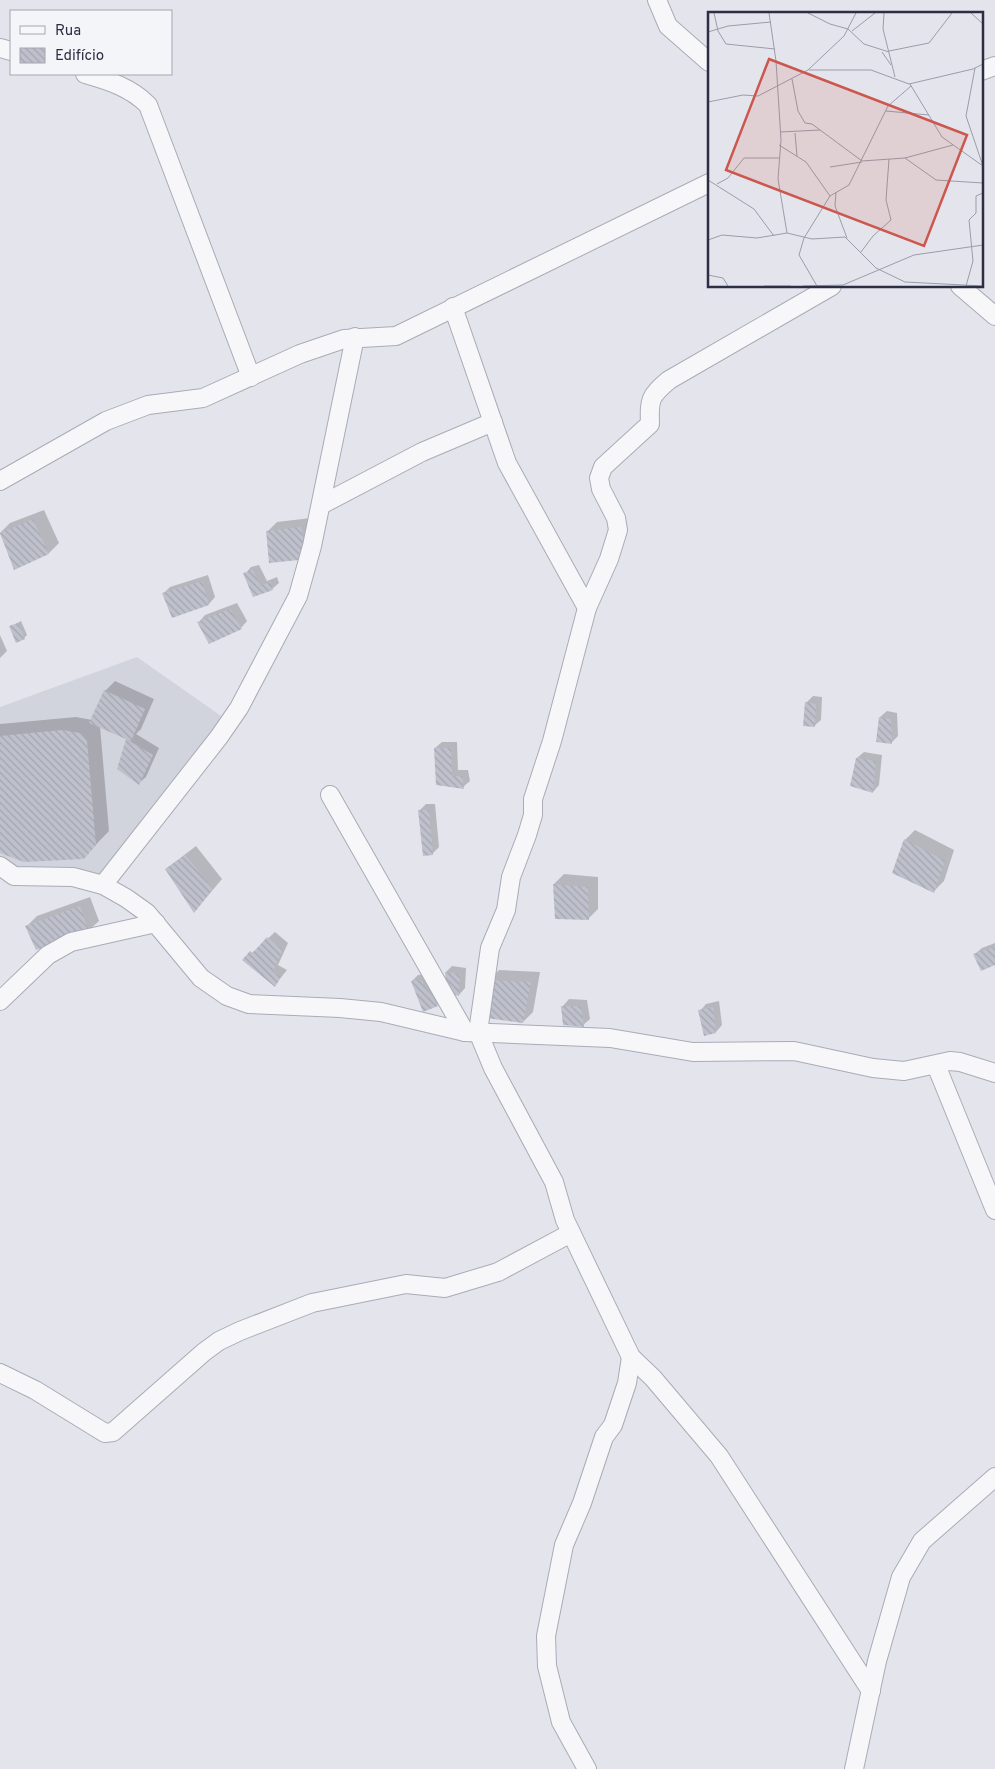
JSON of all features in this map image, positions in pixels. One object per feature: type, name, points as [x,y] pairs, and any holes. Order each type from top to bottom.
[{"type":"street","points":[[657,0],[668,26],[708,61]]},
{"type":"street","points":[[982,71],[995,66]]},
{"type":"street","points":[[88,75],[116,83],[137,94],[148,105],[251,377]]},
{"type":"street","points":[[0,481],[106,421],[148,405],[203,398],[300,354],[355,337],[396,336],[708,183]]},
{"type":"street","points":[[471,1032],[490,948],[506,910],[512,877],[533,815],[533,799],[552,741],[587,608],[609,559],[618,530],[616,518],[601,489],[599,478],[603,467],[650,424],[649,402],[655,392],[668,380],[829,288]]},
{"type":"street","points":[[962,288],[995,316]]},
{"type":"street","points":[[454,307],[508,463],[587,608]]},
{"type":"street","points":[[103,885],[219,737],[239,708],[298,596],[306,572],[321,505],[355,337]]},
{"type":"street","points":[[321,505],[422,452],[493,422]]},
{"type":"street","points":[[330,795],[493,1068],[554,1182],[572,1233],[631,1358],[653,1378],[718,1456],[870,1691]]},
{"type":"street","points":[[0,866],[14,876],[73,877],[103,885],[148,913],[201,978],[227,996],[249,1004],[340,1008],[381,1012],[471,1032],[610,1038],[692,1052],[794,1051],[874,1068],[904,1071],[950,1061],[960,1062],[995,1073]]},
{"type":"street","points":[[0,1001],[48,955],[71,942],[156,923]]},
{"type":"street","points":[[936,1065],[995,1210]]},
{"type":"street","points":[[0,1373],[35,1390],[105,1433],[113,1432],[204,1352],[219,1341],[240,1331],[312,1302],[406,1284],[446,1288],[498,1272],[572,1233]]},
{"type":"street","points":[[587,1769],[562,1722],[547,1666],[546,1636],[564,1545],[582,1503],[604,1437],[613,1425],[627,1383],[631,1358]]},
{"type":"street","points":[[854,1769],[870,1691],[901,1577],[912,1556],[937,1526],[995,1477]]},
{"type":"shaded area","points":[[137,657],[224,718],[97,878],[0,873],[0,707]]},
{"type":"building","points":[[33,519],[49,554],[14,570],[0,533]]},
{"type":"building","points":[[301,527],[309,559],[269,563],[266,531]]},
{"type":"building","points":[[253,570],[260,586],[270,582],[273,590],[253,597],[243,573]]},
{"type":"building","points":[[202,581],[209,605],[172,618],[162,593]]},
{"type":"building","points":[[230,609],[242,629],[209,644],[197,622]]},
{"type":"building","points":[[18,623],[25,639],[16,643],[9,626]]},
{"type":"building","points":[[104,690],[145,709],[131,741],[89,723]]},
{"type":"building","points":[[805,702],[816,704],[815,727],[803,726]]},
{"type":"building","points":[[879,717],[891,719],[892,744],[876,742]]},
{"type":"building","points":[[62,730],[80,733],[87,741],[96,845],[84,859],[24,862],[0,853],[0,736]]},
{"type":"building","points":[[126,739],[153,755],[139,785],[117,769]]},
{"type":"building","points":[[434,748],[451,748],[452,776],[462,776],[464,789],[436,785]]},
{"type":"building","points":[[856,758],[876,761],[873,793],[850,786]]},
{"type":"building","points":[[418,810],[429,810],[433,855],[423,856]]},
{"type":"building","points":[[904,839],[945,861],[934,893],[892,873]]},
{"type":"building","points":[[185,855],[213,889],[194,913],[165,869]]},
{"type":"building","points":[[553,884],[588,887],[589,920],[555,919]]},
{"type":"building","points":[[80,906],[89,932],[36,950],[25,926]]},
{"type":"building","points":[[267,937],[283,950],[272,972],[281,977],[275,987],[242,960],[250,951],[253,953]]},
{"type":"building","points":[[995,947],[995,965],[981,971],[973,954]]},
{"type":"building","points":[[445,972],[460,974],[459,996],[447,993]]},
{"type":"building","points":[[421,980],[438,1006],[423,1012],[411,981]]},
{"type":"building","points":[[488,980],[531,982],[523,1023],[486,1018]]},
{"type":"building","points":[[561,1006],[581,1006],[584,1027],[563,1025]]},
{"type":"building","points":[[713,1007],[716,1033],[704,1036],[698,1010]]}]
